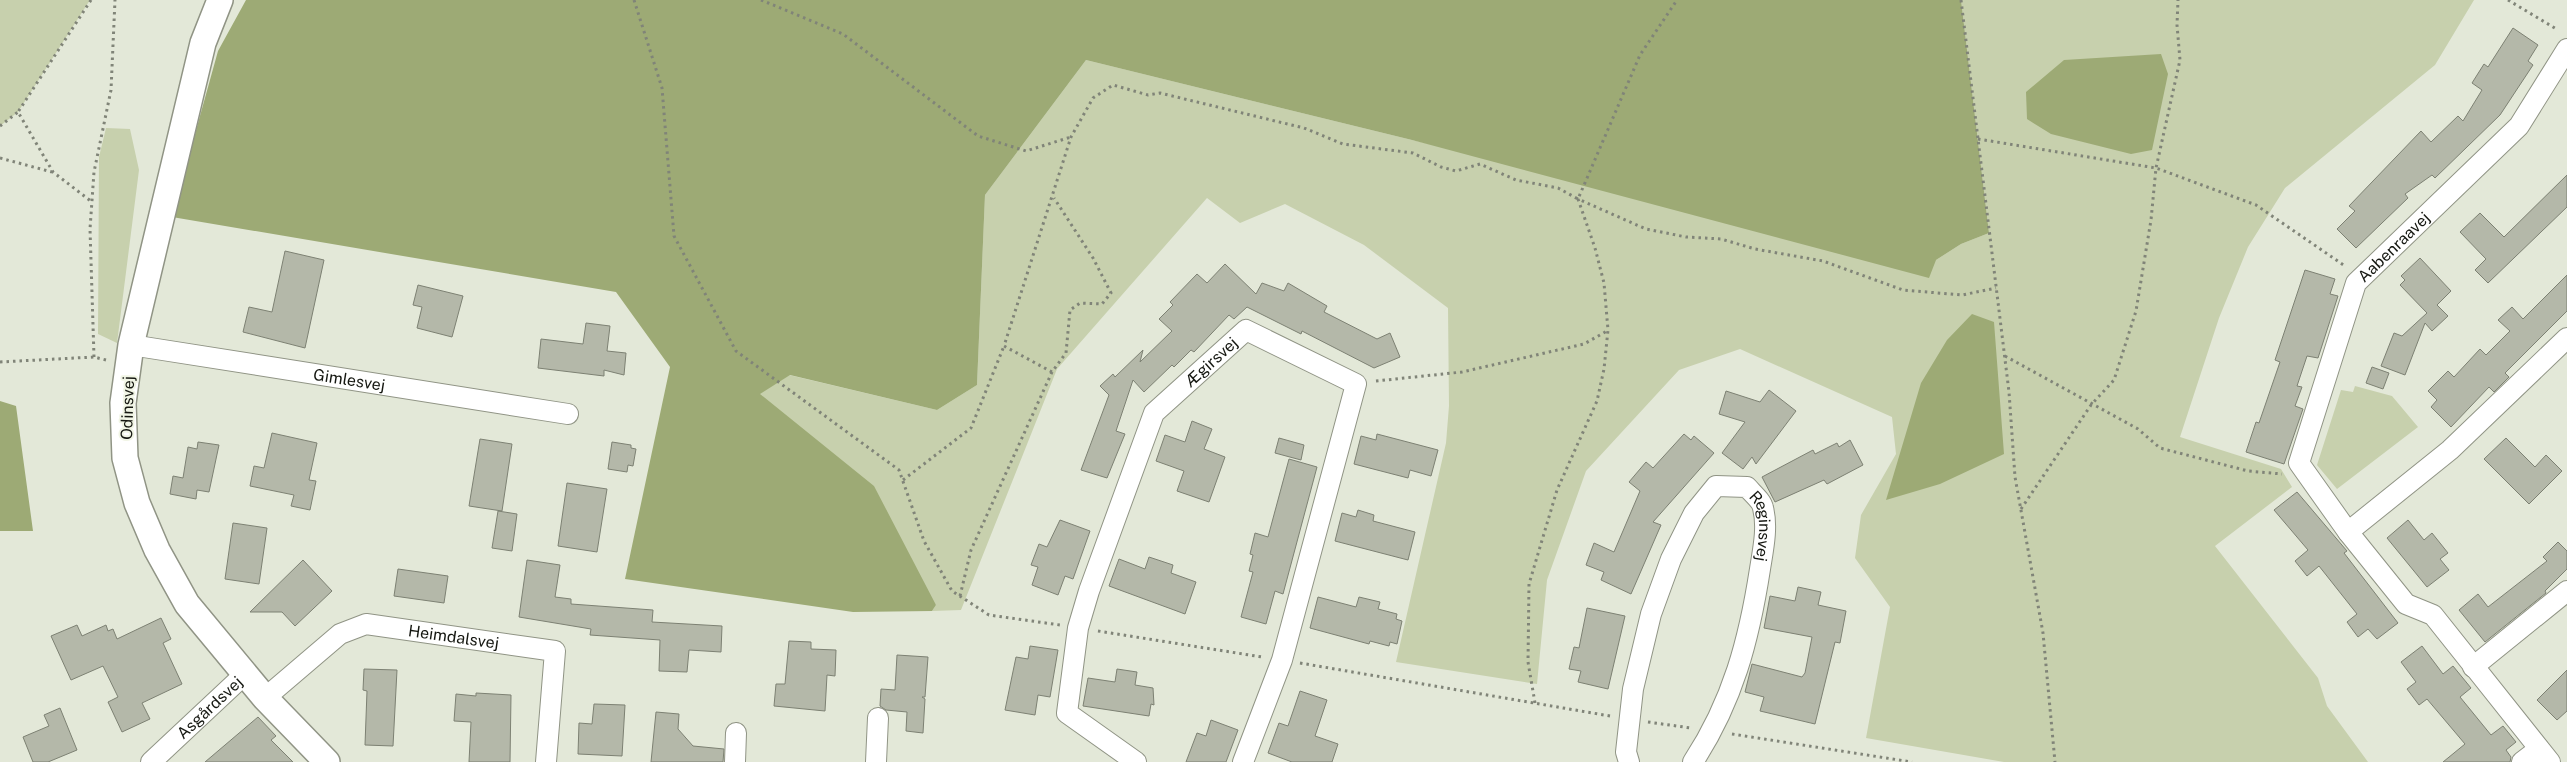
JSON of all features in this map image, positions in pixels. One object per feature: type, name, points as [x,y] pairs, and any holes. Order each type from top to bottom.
[{"type":"street","name":"Odinsvej","points":[[220,0],[202,43],[130,355],[124,403],[125,458],[137,503],[157,550],[187,604],[265,698],[327,762]]},
{"type":"street","name":"Aabenraavej","points":[[2299,463],[2356,283],[2519,126],[2563,40]]},
{"type":"street","name":"Ægirsvej","points":[[1136,762],[1067,713],[1078,628],[1154,413],[1246,330],[1356,384]]},
{"type":"street","points":[[2348,532],[2450,450],[2567,338]]},
{"type":"street","name":"Gimlesvej","points":[[130,355],[568,414]]},
{"type":"street","points":[[1243,762],[1282,660],[1356,384]]},
{"type":"street","points":[[2299,463],[2348,532],[2406,604],[2433,615],[2545,756],[2522,762]]},
{"type":"street","name":"Reginsvej","points":[[1629,762],[1626,752],[1632,689],[1651,614],[1671,558],[1694,513],[1716,486],[1747,487],[1763,506],[1765,537],[1752,621],[1738,669],[1711,731],[1693,762]]},
{"type":"street","points":[[2473,667],[2567,591]]},
{"type":"street","name":"Heimdalsvej","points":[[265,698],[340,634],[366,624],[555,651],[546,762]]},
{"type":"street","name":"Asgårdsvej","points":[[151,762],[245,674]]},
{"type":"street","points":[[876,762],[878,718]]},
{"type":"street","points":[[735,762],[736,733]]},
{"type":"path","points":[[0,126],[18,112],[91,0]]},
{"type":"path","points":[[94,357],[90,230],[94,172],[111,90],[115,0]]},
{"type":"path","points":[[634,0],[662,88],[674,236],[736,351],[899,470],[924,541],[952,591],[989,615],[1282,660],[1629,720],[1912,762]]},
{"type":"path","points":[[761,0],[843,34],[978,136],[1026,151],[1071,137]]},
{"type":"path","points":[[1535,704],[1528,662],[1529,584],[1557,490],[1597,401],[1604,369],[1608,330],[1604,283],[1595,248],[1578,199],[1640,54],[1677,0]]},
{"type":"path","points":[[1961,0],[2004,355],[2015,477],[2043,633],[2055,762]]},
{"type":"path","points":[[2021,509],[2092,405],[2114,380],[2136,311],[2151,220],[2156,168],[2180,60],[2177,25],[2178,0]]},
{"type":"path","points":[[2508,0],[2563,40]]},
{"type":"path","points":[[903,480],[971,428],[1004,346],[1054,197],[1071,137],[1093,98],[1113,85],[1148,95],[1160,93],[1304,128],[1342,144],[1412,153],[1440,168],[1456,171],[1480,164],[1516,180],[1558,188],[1578,199],[1646,229],[1686,237],[1721,239],[1755,249],[1823,261],[1903,290],[1962,295],[1996,288]]},
{"type":"path","points":[[18,112],[53,172],[92,203]]},
{"type":"path","points":[[1978,139],[2156,168],[2256,205],[2362,277]]},
{"type":"path","points":[[0,158],[53,172]]},
{"type":"path","points":[[960,596],[971,550],[1052,372],[1066,353],[1070,310],[1080,303],[1102,304],[1111,293],[1093,258],[1054,197]]},
{"type":"path","points":[[1356,384],[1462,372],[1584,344],[1608,330]]},
{"type":"path","points":[[1004,346],[1052,372]]},
{"type":"path","points":[[0,362],[130,355]]},
{"type":"path","points":[[2004,355],[2138,429],[2160,448],[2248,471],[2288,475],[2299,463]]},
{"type":"green space","points":[[0,0],[90,0],[18,112],[0,126]]},
{"type":"green space","points":[[246,0],[1961,0],[1989,233],[1961,244],[1936,260],[1929,278],[1412,140],[1086,60],[985,195],[977,385],[937,410],[790,375],[760,394],[874,486],[936,605],[932,611],[853,612],[625,579],[670,367],[616,292],[172,217],[218,51]]},
{"type":"green space","points":[[1961,0],[2474,0],[2435,65],[2285,188],[2248,247],[2219,318],[2180,437],[2281,469],[2292,487],[2215,546],[2318,678],[2327,706],[2368,762],[2004,762],[1866,738],[1890,607],[1855,558],[1861,515],[1896,454],[1892,417],[1740,349],[1679,370],[1586,471],[1547,580],[1537,684],[1396,662],[1446,443],[1449,406],[1448,308],[1364,245],[1285,204],[1240,223],[1207,198],[1057,369],[961,610],[932,611],[936,605],[759,394],[789,375],[937,410],[977,385],[985,195],[1086,60],[1412,140],[1936,260],[1961,244],[1989,233]]},
{"type":"green space","points":[[2161,54],[2168,74],[2152,150],[2131,154],[2051,134],[2027,119],[2026,92],[2064,60]]},
{"type":"green space","points":[[106,128],[130,129],[139,170],[117,343],[98,334],[99,157]]},
{"type":"green space","points":[[1972,314],[1994,322],[2004,454],[1940,484],[1886,500],[1921,383],[1947,340]]},
{"type":"green space","points":[[2355,386],[2392,396],[2418,427],[2337,489],[2317,465],[2341,390],[2353,392]]},
{"type":"green space","points":[[0,401],[16,406],[33,531],[0,531]]},
{"type":"building","points":[[2513,28],[2538,45],[2528,61],[2533,65],[2500,115],[2435,178],[2432,175],[2405,194],[2408,198],[2356,248],[2337,229],[2355,211],[2349,206],[2421,131],[2431,142],[2458,116],[2463,121],[2482,90],[2472,83],[2484,64],[2488,67]]},
{"type":"building","points":[[2567,175],[2567,207],[2488,283],[2475,270],[2486,259],[2460,232],[2480,213],[2504,237]]},
{"type":"building","points":[[285,251],[324,260],[305,348],[243,332],[249,307],[272,312]]},
{"type":"building","points":[[2420,258],[2451,291],[2437,305],[2448,316],[2432,331],[2425,323],[2405,375],[2381,366],[2394,333],[2402,336],[2427,313],[2400,285],[2405,280],[2401,276]]},
{"type":"building","points":[[1225,264],[1256,294],[1262,283],[1284,291],[1288,283],[1327,306],[1324,312],[1377,339],[1390,333],[1400,357],[1374,368],[1302,331],[1301,334],[1247,307],[1234,319],[1229,315],[1194,352],[1191,350],[1174,367],[1172,365],[1144,392],[1133,380],[1116,431],[1125,434],[1107,478],[1081,470],[1109,395],[1100,386],[1113,374],[1115,377],[1143,350],[1140,362],[1172,331],[1159,319],[1173,305],[1170,302],[1197,274],[1207,283]]},
{"type":"building","points":[[2305,270],[2335,279],[2330,294],[2338,296],[2318,358],[2307,356],[2297,386],[2302,387],[2295,406],[2303,409],[2284,464],[2246,452],[2256,422],[2259,423],[2280,362],[2275,360]]},
{"type":"building","points":[[2567,275],[2567,311],[2505,373],[2509,377],[2494,392],[2489,387],[2451,427],[2431,407],[2437,400],[2428,391],[2448,371],[2454,377],[2480,349],[2486,355],[2510,331],[2498,320],[2512,307],[2523,319]]},
{"type":"building","points":[[418,285],[463,296],[452,337],[417,328],[422,307],[413,305]]},
{"type":"building","points":[[586,323],[610,326],[607,351],[626,353],[624,375],[604,370],[604,376],[538,368],[541,339],[583,344]]},
{"type":"building","points":[[2372,367],[2389,373],[2383,389],[2366,383]]},
{"type":"building","points":[[1769,390],[1796,411],[1756,464],[1752,457],[1743,469],[1722,453],[1745,422],[1719,414],[1726,391],[1760,402]]},
{"type":"building","points":[[1192,421],[1212,429],[1204,449],[1225,457],[1209,502],[1177,491],[1184,471],[1156,461],[1165,435],[1185,442]]},
{"type":"building","points":[[272,433],[317,443],[309,480],[316,481],[310,510],[291,506],[294,495],[250,486],[254,466],[264,468]]},
{"type":"building","points":[[1377,434],[1438,450],[1431,476],[1410,470],[1408,478],[1354,464],[1361,436],[1376,440]]},
{"type":"building","points":[[1684,434],[1691,440],[1694,436],[1714,453],[1653,522],[1661,525],[1631,594],[1601,580],[1604,572],[1586,565],[1594,543],[1614,552],[1640,491],[1629,482],[1646,462],[1653,468]]},
{"type":"building","points":[[1279,438],[1304,445],[1301,460],[1275,453]]},
{"type":"building","points":[[2506,438],[2535,467],[2546,455],[2562,471],[2529,504],[2484,459]]},
{"type":"building","points":[[480,439],[512,444],[502,511],[469,506]]},
{"type":"building","points":[[1850,440],[1863,465],[1827,484],[1824,480],[1775,502],[1762,477],[1813,450],[1815,454],[1837,443],[1839,447]]},
{"type":"building","points":[[198,442],[219,445],[209,492],[197,490],[196,499],[170,494],[173,476],[183,478],[188,447],[197,449]]},
{"type":"building","points":[[612,442],[631,445],[631,448],[636,449],[633,466],[628,465],[627,472],[608,469]]},
{"type":"building","points":[[1289,459],[1317,467],[1283,594],[1275,591],[1266,624],[1241,617],[1253,572],[1249,571],[1253,555],[1250,554],[1255,533],[1268,537]]},
{"type":"building","points":[[567,483],[607,489],[597,552],[558,546]]},
{"type":"building","points":[[2297,492],[2347,551],[2344,553],[2398,623],[2377,639],[2368,629],[2358,637],[2347,622],[2357,614],[2319,566],[2307,576],[2295,561],[2308,550],[2274,510]]},
{"type":"building","points":[[1358,510],[1374,515],[1373,521],[1415,532],[1408,560],[1335,541],[1342,513],[1356,517]]},
{"type":"building","points":[[498,511],[517,514],[512,551],[492,548]]},
{"type":"building","points":[[1060,520],[1090,531],[1073,579],[1065,576],[1058,595],[1032,585],[1038,567],[1031,565],[1039,544],[1047,547]]},
{"type":"building","points":[[2408,520],[2424,540],[2432,533],[2448,553],[2440,559],[2449,570],[2427,587],[2387,538]]},
{"type":"building","points":[[233,523],[267,528],[259,584],[225,579]]},
{"type":"building","points":[[2558,542],[2567,551],[2567,569],[2545,591],[2546,593],[2485,642],[2459,610],[2478,594],[2488,607],[2547,561],[2543,557]]},
{"type":"building","points":[[1149,557],[1173,565],[1171,573],[1196,582],[1185,614],[1109,586],[1119,559],[1145,569]]},
{"type":"building","points":[[303,560],[332,591],[295,626],[282,612],[250,612]]},
{"type":"building","points":[[527,560],[560,565],[555,597],[571,599],[571,604],[653,610],[652,622],[722,626],[721,652],[689,650],[687,672],[659,671],[660,640],[590,635],[591,629],[519,617]]},
{"type":"building","points":[[398,569],[448,576],[444,603],[394,596]]},
{"type":"building","points":[[1798,587],[1821,592],[1818,605],[1846,611],[1840,643],[1835,642],[1815,724],[1760,711],[1764,697],[1745,692],[1752,664],[1802,677],[1805,673],[1812,637],[1764,628],[1770,596],[1795,601]]},
{"type":"building","points":[[1318,597],[1356,607],[1359,597],[1380,602],[1378,609],[1397,614],[1396,619],[1402,621],[1397,644],[1390,642],[1389,646],[1370,641],[1369,644],[1310,628]]},
{"type":"building","points":[[1587,608],[1625,616],[1608,689],[1578,682],[1581,671],[1569,669],[1574,647],[1579,648]]},
{"type":"building","points":[[161,618],[171,639],[163,643],[182,684],[142,703],[150,719],[122,732],[108,702],[118,697],[103,666],[71,680],[51,636],[77,625],[82,636],[106,625],[108,631],[113,629],[117,639]]},
{"type":"building","points":[[789,641],[811,642],[811,649],[836,650],[835,676],[827,675],[825,711],[774,706],[776,684],[785,684]]},
{"type":"building","points":[[1030,646],[1058,650],[1050,697],[1038,695],[1035,715],[1005,710],[1016,657],[1028,659]]},
{"type":"building","points":[[2422,646],[2443,674],[2453,666],[2471,688],[2460,697],[2491,735],[2503,726],[2516,742],[2506,750],[2511,757],[2510,762],[2443,762],[2465,744],[2427,699],[2419,705],[2407,689],[2416,682],[2401,662]]},
{"type":"building","points":[[897,655],[928,657],[925,697],[922,697],[925,699],[923,733],[906,731],[907,712],[886,710],[880,706],[881,689],[895,690]]},
{"type":"building","points":[[364,669],[397,670],[393,746],[365,745],[367,691],[363,690]]},
{"type":"building","points":[[1117,669],[1137,672],[1135,685],[1153,688],[1154,705],[1151,704],[1149,716],[1083,706],[1088,678],[1115,682]]},
{"type":"building","points":[[2567,670],[2567,711],[2557,720],[2537,700]]},
{"type":"building","points":[[1300,691],[1327,700],[1315,736],[1338,744],[1332,762],[1292,762],[1268,753],[1279,723],[1288,726]]},
{"type":"building","points":[[476,693],[511,695],[510,762],[469,762],[471,722],[454,721],[456,694],[476,696]]},
{"type":"building","points":[[594,704],[625,705],[622,756],[578,754],[579,723],[592,724]]},
{"type":"building","points":[[60,708],[77,750],[48,762],[33,762],[23,737],[49,726],[44,715]]},
{"type":"building","points":[[656,712],[679,714],[678,729],[693,746],[724,749],[723,762],[651,762]]},
{"type":"building","points":[[258,717],[276,736],[271,740],[293,762],[205,762]]},
{"type":"building","points":[[1211,720],[1238,730],[1226,762],[1186,762],[1197,733],[1206,736]]}]
